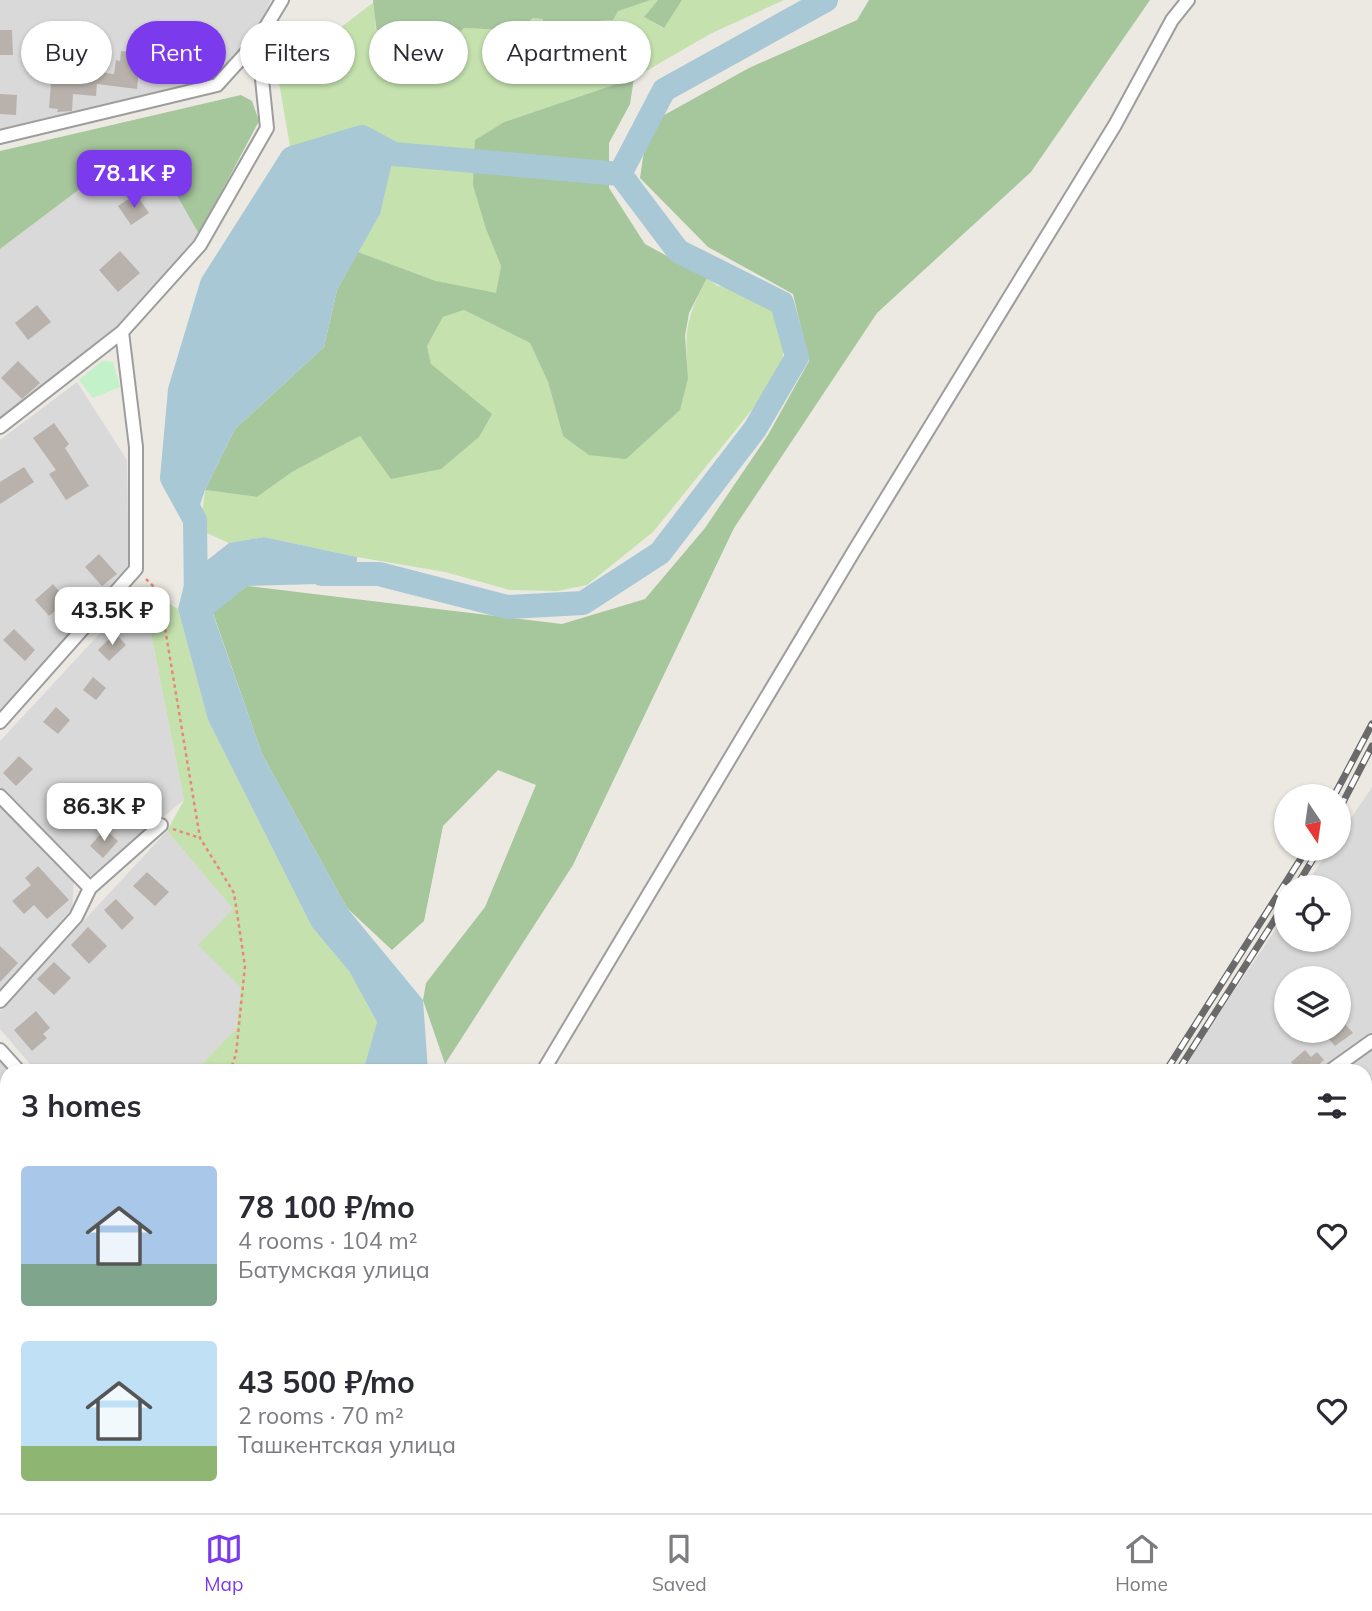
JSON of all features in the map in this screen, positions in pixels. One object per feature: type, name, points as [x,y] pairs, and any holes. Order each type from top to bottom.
[{"type":"street","points":[[269,21],[282,0]]},
{"type":"street","points":[[547,1064],[854,551],[1115,125],[1172,20],[1188,0]]},
{"type":"street","points":[[0,137],[217,85],[240,60]]},
{"type":"street","points":[[0,427],[122,332],[200,245],[267,128],[262,84]]},
{"type":"street","points":[[0,722],[136,569],[136,447],[122,332]]},
{"type":"street","points":[[0,796],[90,888]]},
{"type":"street","points":[[0,1001],[76,917],[90,888],[161,825]]},
{"type":"street","points":[[1340,1064],[1372,1041]]},
{"type":"street","points":[[0,1050],[13,1064]]},
{"type":"path","points":[[136,569],[159,592],[200,838],[234,893],[245,966],[236,1054],[232,1064]]},
{"type":"path","points":[[161,825],[200,838]]},
{"type":"shaded area","points":[[0,0],[271,0],[261,21],[240,21],[240,51],[226,67],[226,21],[126,21],[126,84],[198,84],[0,131]]},
{"type":"shaded area","points":[[155,154],[199,234],[117,326],[0,421],[0,249],[101,173]]},
{"type":"shaded area","points":[[77,382],[127,460],[129,569],[0,710],[0,440]]},
{"type":"shaded area","points":[[142,588],[184,800],[89,877],[0,787],[0,741]]},
{"type":"shaded area","points":[[1372,787],[1372,1064],[1185,1064],[1274,932],[1274,952],[1351,952],[1351,875],[1312,875],[1322,861],[1351,861],[1351,818]]},
{"type":"shaded area","points":[[0,807],[74,881],[72,909],[0,990]]},
{"type":"shaded area","points":[[167,831],[233,909],[241,987],[236,1029],[202,1064],[30,1064],[0,1029],[0,1011]]},
{"type":"green space","points":[[373,0],[651,0],[618,11],[613,20],[543,21],[532,18],[530,21],[482,21],[482,29],[468,28],[468,21],[375,21]]},
{"type":"green space","points":[[658,0],[644,17],[651,21],[598,21],[613,20],[617,11]]},
{"type":"green space","points":[[658,0],[682,0],[664,28],[644,17]]},
{"type":"green space","points":[[682,0],[784,0],[710,34],[651,68],[651,21],[663,28]]},
{"type":"green space","points":[[869,0],[1150,0],[1031,172],[877,313],[734,528],[573,865],[445,1064],[423,1000],[426,983],[485,907],[536,785],[498,770],[443,826],[424,921],[392,950],[347,908],[262,754],[213,613],[247,586],[562,624],[645,599],[705,528],[768,435],[809,361],[793,294],[708,247],[640,178],[648,124],[749,68],[857,20]]},
{"type":"green space","points":[[374,2],[375,21],[369,21],[369,84],[468,84],[468,28],[482,29],[482,84],[616,84],[504,122],[475,140],[486,229],[501,266],[496,294],[436,281],[358,252],[380,214],[362,137],[292,158],[279,84],[355,84],[355,21],[349,21]]},
{"type":"green space","points":[[616,84],[633,84],[630,104],[609,143],[609,188],[645,244],[707,278],[689,313],[685,336],[688,378],[680,410],[626,459],[589,455],[563,436],[548,382],[530,343],[464,310],[443,317],[427,346],[431,364],[492,414],[479,437],[441,469],[391,479],[360,436],[292,472],[257,497],[205,490],[235,429],[324,347],[337,290],[358,252],[436,281],[496,293],[501,266],[473,185],[475,140],[504,122]]},
{"type":"green space","points":[[241,95],[252,101],[259,121],[199,234],[154,155],[101,173],[0,249],[0,151]]},
{"type":"green space","points":[[707,278],[718,286],[742,290],[776,310],[784,340],[782,367],[759,401],[653,532],[587,585],[557,591],[510,590],[445,572],[264,537],[229,543],[200,530],[205,490],[257,497],[292,472],[360,436],[392,479],[455,384],[431,365],[427,346],[443,317],[464,310],[530,343],[548,382],[563,436],[688,378],[688,326],[694,305]]},
{"type":"green space","points":[[102,361],[113,362],[120,387],[93,398],[79,380]]},
{"type":"green space","points":[[142,588],[178,609],[208,720],[312,927],[349,971],[377,1022],[365,1064],[202,1064],[236,1029],[241,987],[198,945],[233,909],[167,831],[184,800]]},
{"type":"water","points":[[362,137],[394,154],[380,214],[337,290],[324,347],[235,429],[205,490],[195,520],[172,478],[180,390],[212,284],[292,158]]},
{"type":"water","points":[[264,537],[357,557],[356,583],[247,586],[213,614],[262,754],[347,908],[423,1000],[428,1064],[365,1064],[377,1022],[349,971],[312,927],[208,720],[178,609],[186,577],[229,543]]},
{"type":"building","points":[[0,30],[12,30],[13,55],[0,55]]},
{"type":"building","points":[[121,51],[126,52],[126,84],[138,84],[137,89],[97,84],[112,84],[116,60],[120,61]]},
{"type":"building","points":[[51,84],[97,84],[96,96],[73,94],[72,111],[57,112],[58,109],[49,108]]},
{"type":"building","points":[[0,94],[17,95],[16,115],[0,114]]},
{"type":"building","points":[[136,194],[149,213],[131,225],[118,206]]},
{"type":"building","points":[[120,251],[140,273],[118,292],[99,270]]},
{"type":"building","points":[[37,305],[51,322],[28,340],[15,323]]},
{"type":"building","points":[[18,361],[40,383],[22,399],[1,378]]},
{"type":"building","points":[[54,423],[69,444],[65,448],[89,486],[66,500],[49,474],[56,470],[33,438]]},
{"type":"building","points":[[24,467],[34,482],[0,504],[0,482]]},
{"type":"building","points":[[99,554],[117,574],[102,586],[85,567]]},
{"type":"building","points":[[53,584],[67,601],[49,616],[35,600]]},
{"type":"building","points":[[14,629],[35,650],[25,661],[3,640]]},
{"type":"building","points":[[115,633],[126,645],[109,661],[98,650]]},
{"type":"building","points":[[93,677],[106,688],[96,700],[83,690]]},
{"type":"building","points":[[56,707],[70,720],[58,734],[43,722]]},
{"type":"building","points":[[19,756],[33,769],[16,786],[3,773]]},
{"type":"building","points":[[123,792],[137,804],[126,817],[112,805]]},
{"type":"building","points":[[105,829],[118,841],[103,858],[90,846]]},
{"type":"building","points":[[38,866],[69,900],[47,919],[34,905],[24,914],[12,901],[31,885],[25,878]]},
{"type":"building","points":[[147,872],[169,892],[155,906],[133,886]]},
{"type":"building","points":[[116,899],[134,918],[122,930],[104,910]]},
{"type":"building","points":[[88,927],[107,946],[89,964],[71,945]]},
{"type":"building","points":[[0,946],[18,963],[0,982]]},
{"type":"building","points":[[54,962],[71,978],[54,995],[37,979]]},
{"type":"building","points":[[36,1011],[50,1028],[43,1034],[47,1038],[32,1051],[14,1030]]},
{"type":"building","points":[[1305,1050],[1311,1057],[1317,1052],[1324,1060],[1319,1064],[1291,1062]]},
{"type":"waterway","points":[[620,174],[664,90],[826,0]]},
{"type":"waterway","points":[[196,601],[195,520],[172,478],[180,390],[212,284],[292,158],[362,137],[394,154],[620,174],[678,251],[782,303],[797,357],[755,429],[660,553],[583,603],[508,607],[379,574],[322,574]]},
{"type":"railway","points":[[1340,784],[1372,724]]},
{"type":"railway","points":[[1351,787],[1372,746]]},
{"type":"railway","points":[[1170,1064],[1299,861]]},
{"type":"railway","points":[[1303,875],[1312,861]]},
{"type":"railway","points":[[1182,1064],[1274,921]]}]
